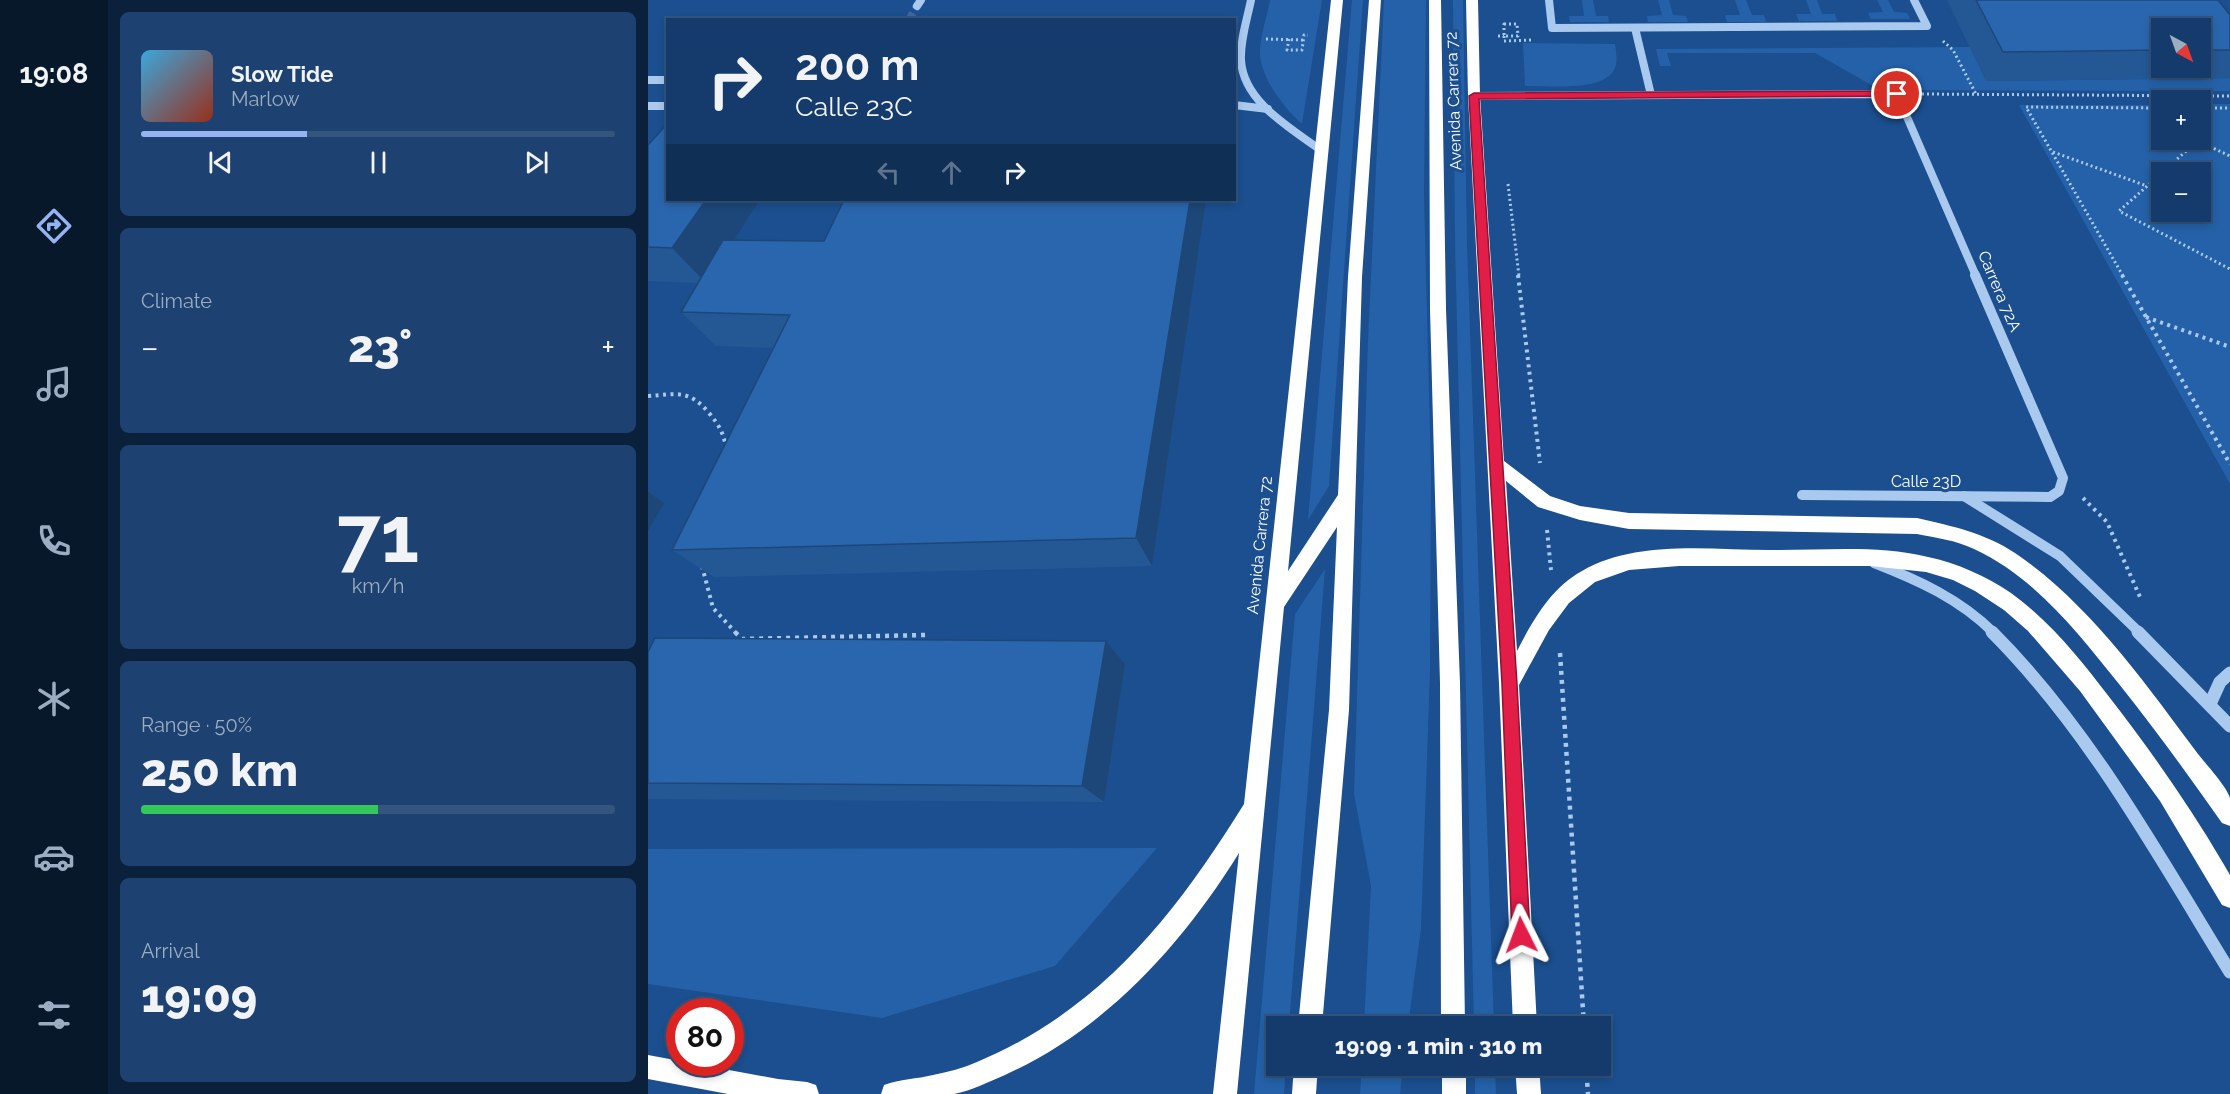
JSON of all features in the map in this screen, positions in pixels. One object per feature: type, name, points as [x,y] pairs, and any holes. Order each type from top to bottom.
[{"type":"highway","name":"Avenida Carrera 72","points":[[1225,1094],[1322,151],[1331,40],[1337,0]]},
{"type":"highway","points":[[1311,1016],[1339,710],[1354,277],[1375,0]]},
{"type":"highway","name":"Avenida Carrera 72","points":[[1435,0],[1438,309],[1450,683],[1453,1016]]},
{"type":"highway","name":"Avenida Carrera 72","points":[[1472,0],[1474,96],[1509,684],[1525,1016]]},
{"type":"highway","points":[[1496,464],[1544,502],[1604,518],[1629,521],[1917,526],[1953,533],[1985,546],[2017,565],[2052,592],[2080,620],[2169,731],[2230,815]]},
{"type":"highway","points":[[1276,604],[1347,497]]},
{"type":"highway","points":[[1509,684],[1555,603],[1590,575],[1614,566],[1676,559],[1863,558],[1926,564],[1985,586],[2010,603],[2034,624],[2062,654],[2156,775],[2208,856],[2230,897]]},
{"type":"highway","points":[[893,1094],[918,1092],[990,1071],[1047,1038],[1093,1007],[1137,968],[1176,924],[1208,882],[1255,807]]},
{"type":"highway","points":[[648,1067],[778,1091],[807,1094]]},
{"type":"highway","points":[[1304,1094],[1305,1076]]},
{"type":"highway","points":[[1454,1076],[1454,1094]]},
{"type":"highway","points":[[1527,1076],[1528,1094]]},
{"type":"street","points":[[1251,0],[1238,69],[1268,109],[1322,151]]},
{"type":"street","points":[[1549,0],[1552,28],[1927,26],[1914,0]]},
{"type":"street","points":[[1635,28],[1651,95]]},
{"type":"street","points":[[648,80],[666,80]]},
{"type":"street","points":[[1474,96],[1897,94]]},
{"type":"street","name":"Carrera 72A","points":[[1897,94],[2063,478]]},
{"type":"street","points":[[1236,105],[1268,109]]},
{"type":"street","points":[[648,106],[666,106]]},
{"type":"street","name":"Calle 23D","points":[[1802,495],[2050,497],[2059,491],[2063,478]]},
{"type":"street","points":[[1964,496],[2060,556],[2230,726]]},
{"type":"street","points":[[1863,558],[1921,582],[1964,607],[1998,637],[2064,714],[2230,972]]},
{"type":"street","points":[[2210,704],[2220,682],[2230,673]]},
{"type":"path","points":[[1518,36],[1517,24],[1504,24],[1504,41],[1529,41]]},
{"type":"path","points":[[1927,26],[1953,50],[1976,94]]},
{"type":"path","points":[[1289,39],[1287,50],[1302,50],[1304,35]]},
{"type":"path","points":[[1244,39],[1331,40]]},
{"type":"path","points":[[1897,94],[2230,96]]},
{"type":"path","points":[[2151,108],[2026,107],[2230,464]]},
{"type":"path","points":[[2211,108],[2230,108]]},
{"type":"path","points":[[2174,162],[2198,141],[2230,156]]},
{"type":"path","points":[[2052,152],[2147,186]]},
{"type":"path","points":[[1507,176],[1537,430]]},
{"type":"path","points":[[2151,183],[2119,211],[2230,269]]},
{"type":"path","points":[[2146,317],[2230,347]]},
{"type":"path","points":[[648,396],[676,394],[697,399],[722,429],[727,450]]},
{"type":"path","points":[[2063,478],[2107,522],[2145,608]]},
{"type":"path","points":[[705,558],[701,568],[713,608],[742,639],[926,635]]},
{"type":"path","points":[[1564,703],[1583,1016]]},
{"type":"path","points":[[1587,1076],[1588,1094]]},
{"type":"shaded area","points":[[1270,0],[1322,0],[1302,124],[1275,93],[1262,65],[1261,42]]},
{"type":"shaded area","points":[[1352,0],[1363,0],[1329,486],[1308,520]]},
{"type":"shaded area","points":[[1384,0],[1426,0],[1424,193],[1431,473],[1430,672],[1421,929],[1409,1016],[1364,1016],[1371,886],[1354,794],[1368,340]]},
{"type":"shaded area","points":[[1453,0],[1463,0],[1467,243],[1494,1016],[1474,1016],[1455,244]]},
{"type":"shaded area","points":[[1582,0],[1593,0],[1596,16],[1608,16],[1609,22],[1570,22],[1569,16],[1584,16]]},
{"type":"shaded area","points":[[1658,0],[1669,0],[1673,15],[1686,16],[1688,22],[1648,22],[1647,16],[1662,15]]},
{"type":"shaded area","points":[[1735,0],[1746,0],[1752,15],[1764,15],[1766,22],[1727,22],[1725,15],[1740,15]]},
{"type":"shaded area","points":[[1806,0],[1817,0],[1822,14],[1835,14],[1837,21],[1799,21],[1796,14],[1811,14]]},
{"type":"shaded area","points":[[1877,0],[1888,0],[1894,12],[1907,13],[1910,19],[1871,19],[1868,13],[1883,12]]},
{"type":"shaded area","points":[[1523,43],[1615,44],[1616,65],[1609,76],[1588,84],[1525,86]]},
{"type":"shaded area","points":[[1970,47],[1986,81],[2230,78],[2230,91],[1880,90],[1815,53],[1667,53],[1671,66],[1660,66],[1656,49]]},
{"type":"shaded area","points":[[2211,104],[2230,104],[2230,484],[2019,105],[2151,105],[2151,150],[2211,150]]},
{"type":"shaded area","points":[[1325,569],[1290,1016],[1266,1016],[1266,1076],[1285,1076],[1284,1094],[1254,1094],[1295,614]]},
{"type":"shaded area","points":[[1157,848],[1055,966],[882,1018],[648,984],[648,849]]},
{"type":"shaded area","points":[[1361,1076],[1402,1076],[1400,1094],[1360,1094]]},
{"type":"shaded area","points":[[1475,1076],[1495,1076],[1496,1094],[1475,1094]]},
{"type":"building","points":[[1976,0],[2218,0],[2230,15],[2230,50],[2211,50],[2211,18],[2151,18],[2151,50],[2003,52]]},
{"type":"building","points":[[666,125],[666,201],[705,201],[672,248],[648,247],[648,145]]},
{"type":"building","points":[[844,201],[1190,201],[1136,538],[672,550],[790,315],[681,312],[723,240],[824,241]]},
{"type":"building","points":[[655,638],[1106,641],[1082,786],[648,783],[648,652]]},
{"type":"tunnel","points":[[910,18],[917,6]]},
{"type":"route","points":[[1521,935],[1509,684],[1474,96],[1897,94]]}]
